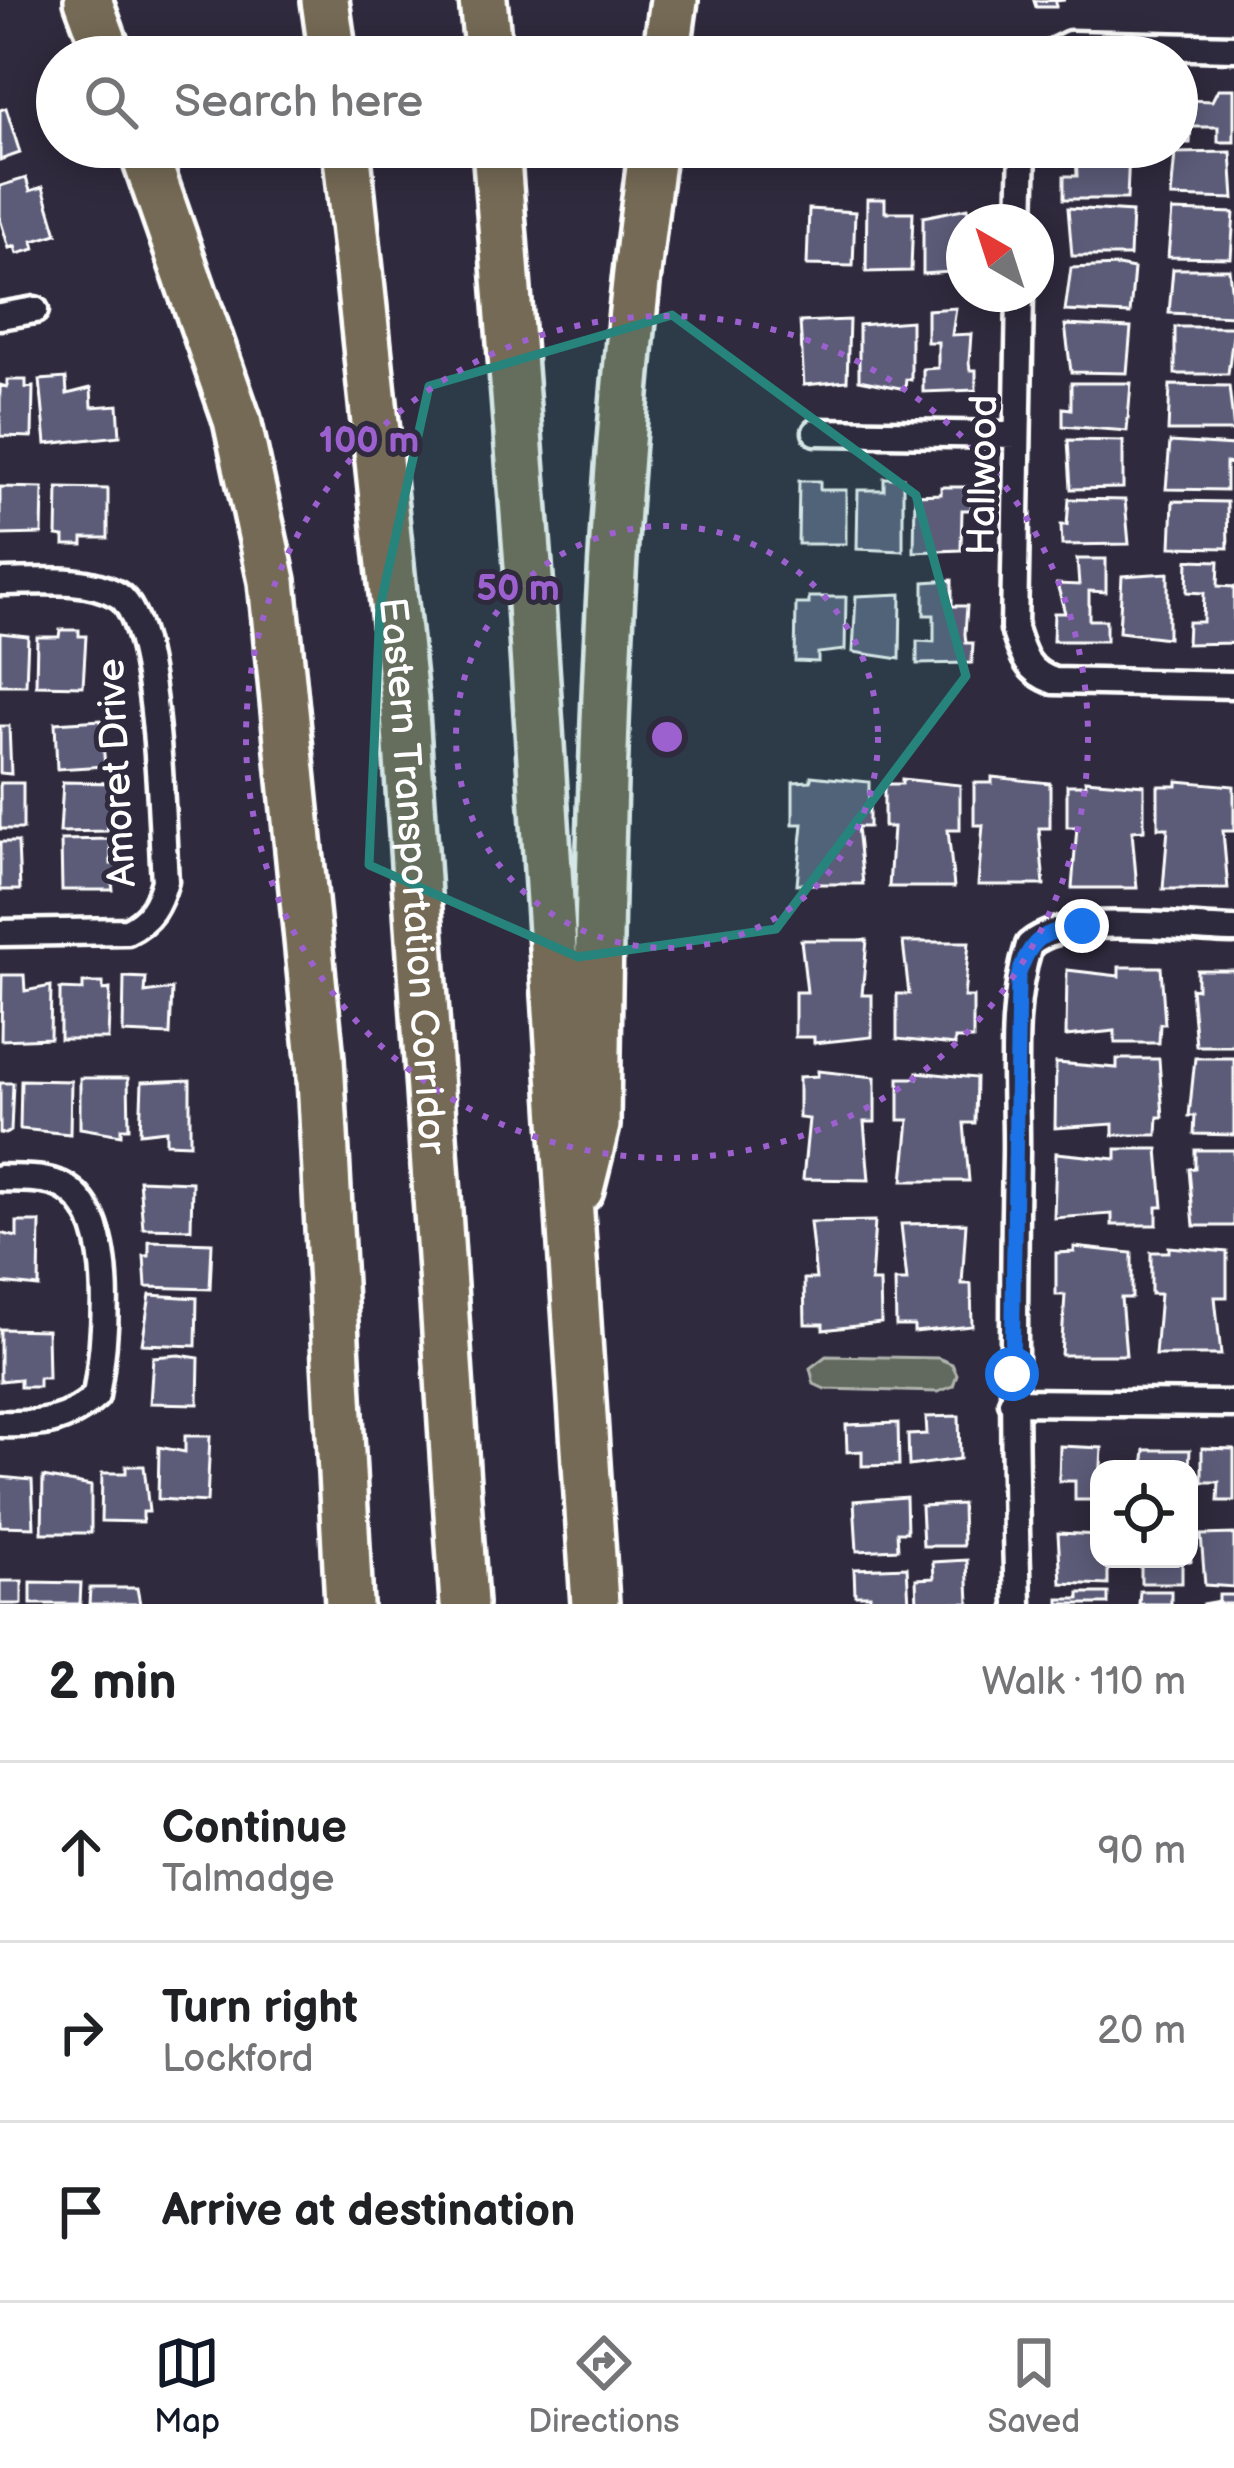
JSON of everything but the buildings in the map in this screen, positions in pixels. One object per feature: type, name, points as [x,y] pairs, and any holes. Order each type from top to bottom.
[{"type":"highway","points":[[88,0],[101,36]]},
{"type":"highway","points":[[325,0],[331,36]]},
{"type":"highway","points":[[483,0],[487,36]]},
{"type":"highway","points":[[669,36],[674,0]]},
{"type":"highway","points":[[149,168],[237,420],[272,581],[320,1059],[349,1604]]},
{"type":"highway","name":"Eastern Transportation Corridor","points":[[348,168],[404,698],[464,1604]]},
{"type":"highway","points":[[497,168],[595,1604]]},
{"type":"highway","points":[[570,1233],[596,1125],[601,721],[632,298],[650,168]]},
{"type":"street","points":[[1198,47],[1234,48]]},
{"type":"street","points":[[1022,204],[1023,168]]},
{"type":"street","points":[[0,316],[34,310]]},
{"type":"street","name":"Hallwood","points":[[1020,312],[1014,629],[1023,657],[1034,672],[1054,681],[1234,686]]},
{"type":"street","points":[[816,431],[1017,435]]},
{"type":"street","name":"Amoret Drive","points":[[0,582],[75,583],[119,596],[137,618],[149,658],[165,881],[159,903],[144,923],[127,931],[0,933]]},
{"type":"street","points":[[1018,1604],[1012,1402],[1018,977],[1028,945],[1056,929],[1082,926],[1234,930]]},
{"type":"street","points":[[0,1178],[51,1182],[71,1191],[98,1228],[103,1337],[95,1396],[75,1415],[40,1425],[0,1424]]},
{"type":"street","points":[[1012,1402],[1234,1404]]},
{"type":"highlighted area","points":[[672,315],[916,495],[966,676],[776,929],[578,957],[369,865],[380,607],[429,386]]},
{"type":"shaded area","points":[[826,1356],[938,1358],[952,1364],[957,1374],[953,1386],[938,1392],[825,1389],[814,1384],[810,1368]]},
{"type":"route","points":[[1012,1374],[1018,977],[1028,945],[1041,934],[1082,926]]}]
